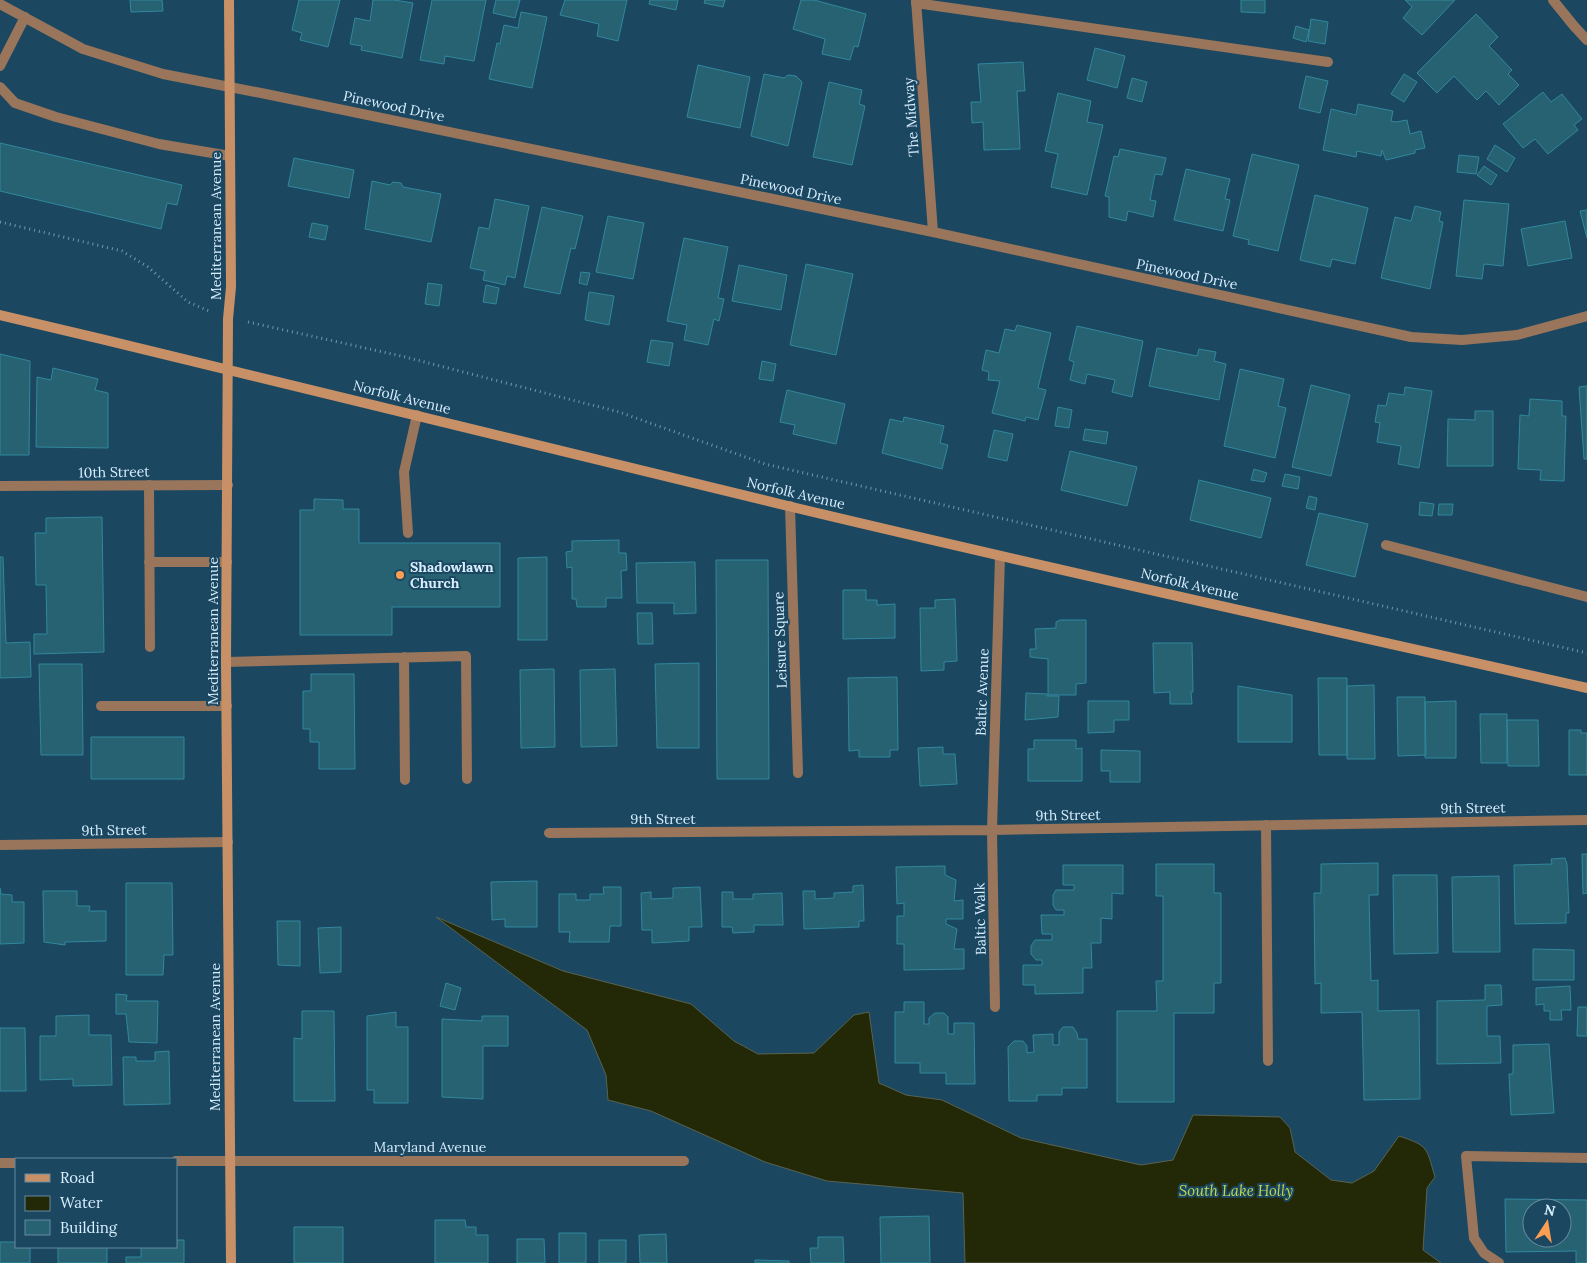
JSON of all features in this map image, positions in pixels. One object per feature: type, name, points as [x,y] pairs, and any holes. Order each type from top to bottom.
[{"type":"main road","name":"Mediterranean Avenue","points":[[229,0],[231,287],[228,319],[226,662],[231,1263]]},
{"type":"main road","name":"Norfolk Avenue","points":[[0,315],[1000,556],[1587,688]]},
{"type":"street","points":[[1553,0],[1587,40]]},
{"type":"street","points":[[916,2],[1328,62]]},
{"type":"street","name":"The Midway","points":[[916,2],[933,232]]},
{"type":"street","name":"Pinewood Drive","points":[[0,4],[83,49],[163,74],[230,86],[933,232],[1411,337],[1462,340],[1517,334],[1587,316]]},
{"type":"street","points":[[0,66],[25,17]]},
{"type":"street","points":[[0,87],[15,103],[56,117],[159,144],[230,156]]},
{"type":"street","points":[[408,533],[404,472],[417,415]]},
{"type":"street","points":[[149,485],[150,647]]},
{"type":"street","name":"10th Street","points":[[0,486],[228,485]]},
{"type":"street","name":"Leisure Square","points":[[790,506],[798,773]]},
{"type":"street","points":[[1386,545],[1587,597]]},
{"type":"street","name":"Baltic Avenue","points":[[992,830],[1000,556]]},
{"type":"street","points":[[149,562],[227,562]]},
{"type":"street","points":[[226,662],[466,656],[467,779]]},
{"type":"street","points":[[404,657],[405,780]]},
{"type":"street","points":[[101,706],[227,706]]},
{"type":"street","name":"9th Street","points":[[549,833],[992,830],[1587,820]]},
{"type":"street","points":[[1266,825],[1268,1061]]},
{"type":"street","name":"Baltic Walk","points":[[992,830],[995,1007]]},
{"type":"street","name":"9th Street","points":[[0,845],[228,842]]},
{"type":"street","points":[[1499,1263],[1484,1252],[1474,1238],[1466,1156],[1587,1158]]},
{"type":"street","name":"Maryland Avenue","points":[[178,1161],[684,1161]]},
{"type":"street","points":[[0,1163],[15,1163]]},
{"type":"path","points":[[0,222],[122,250],[148,267],[188,302],[228,319],[290,330],[401,356],[619,412],[764,464],[1587,653]]},
{"type":"water","name":"South Lake Holly","points":[[436,917],[563,971],[691,1004],[734,1041],[758,1054],[814,1053],[854,1015],[869,1012],[879,1083],[906,1095],[942,1100],[1021,1138],[1141,1165],[1173,1160],[1193,1115],[1280,1117],[1290,1128],[1295,1152],[1331,1180],[1352,1183],[1374,1171],[1399,1136],[1421,1145],[1428,1153],[1430,1159],[1435,1177],[1427,1188],[1423,1250],[1441,1263],[965,1263],[963,1193],[827,1181],[765,1162],[651,1111],[608,1100],[606,1075],[587,1030]]},
{"type":"building","points":[[130,0],[162,0],[163,11],[131,12]]},
{"type":"building","points":[[299,0],[340,0],[328,47],[300,40],[302,33],[292,30]]},
{"type":"building","points":[[373,0],[394,0],[413,3],[402,58],[361,50],[362,46],[350,44],[355,18],[370,21]]},
{"type":"building","points":[[432,0],[486,0],[474,61],[445,56],[444,64],[420,60]]},
{"type":"building","points":[[496,0],[520,0],[515,18],[493,13]]},
{"type":"building","points":[[565,0],[627,0],[618,41],[597,36],[599,24],[560,15]]},
{"type":"building","points":[[650,0],[678,0],[676,10],[649,4]]},
{"type":"building","points":[[705,0],[725,0],[723,7],[704,3]]},
{"type":"building","points":[[801,0],[814,0],[866,14],[858,47],[854,46],[850,60],[822,54],[825,39],[793,29]]},
{"type":"building","points":[[1241,0],[1265,0],[1265,13],[1241,12]]},
{"type":"building","points":[[1405,0],[1455,0],[1422,35],[1403,18],[1412,7]]},
{"type":"building","points":[[521,12],[547,17],[532,88],[489,79],[497,43],[500,44],[504,25],[518,28]]},
{"type":"building","points":[[1476,14],[1498,37],[1489,46],[1512,70],[1508,74],[1519,85],[1499,105],[1486,91],[1477,100],[1454,76],[1437,93],[1417,73]]},
{"type":"building","points":[[1311,19],[1328,22],[1325,44],[1308,41]]},
{"type":"building","points":[[1296,26],[1309,30],[1306,42],[1293,38]]},
{"type":"building","points":[[1095,48],[1125,56],[1117,88],[1087,80]]},
{"type":"building","points":[[1023,62],[1025,91],[1017,91],[1020,149],[984,150],[983,122],[972,123],[971,102],[981,102],[978,64]]},
{"type":"building","points":[[698,65],[750,77],[740,128],[687,117]]},
{"type":"building","points":[[764,74],[784,78],[788,75],[796,76],[802,82],[788,146],[751,136]]},
{"type":"building","points":[[1404,74],[1417,82],[1404,102],[1391,94]]},
{"type":"building","points":[[1306,76],[1328,81],[1320,113],[1299,108]]},
{"type":"building","points":[[1132,78],[1147,82],[1142,102],[1127,98]]},
{"type":"building","points":[[829,82],[862,90],[859,104],[865,106],[852,165],[813,157]]},
{"type":"building","points":[[1543,92],[1551,102],[1562,94],[1582,119],[1574,125],[1578,130],[1548,154],[1535,139],[1523,148],[1503,124]]},
{"type":"building","points":[[1058,93],[1091,101],[1087,122],[1103,125],[1087,195],[1051,187],[1058,154],[1045,151]]},
{"type":"building","points":[[1358,104],[1393,111],[1391,121],[1407,120],[1410,134],[1421,131],[1425,148],[1415,150],[1415,153],[1386,160],[1382,150],[1381,156],[1357,151],[1356,157],[1323,150],[1331,109],[1356,115]]},
{"type":"building","points":[[0,143],[182,185],[177,205],[167,203],[161,229],[0,191]]},
{"type":"building","points":[[1495,145],[1515,158],[1507,172],[1487,159]]},
{"type":"building","points":[[1120,149],[1166,158],[1162,175],[1155,174],[1150,200],[1156,201],[1153,217],[1128,211],[1126,221],[1109,217],[1109,197],[1105,196],[1114,156],[1118,157]]},
{"type":"building","points":[[1252,154],[1299,165],[1278,251],[1248,244],[1249,240],[1233,236]]},
{"type":"building","points":[[1459,155],[1479,157],[1476,174],[1457,172]]},
{"type":"building","points":[[294,158],[354,170],[349,198],[288,186]]},
{"type":"building","points":[[1484,166],[1497,175],[1491,185],[1477,175]]},
{"type":"building","points":[[1186,169],[1230,179],[1225,199],[1230,200],[1223,231],[1174,220]]},
{"type":"building","points":[[372,181],[390,185],[393,182],[401,183],[403,187],[441,194],[431,242],[365,229]]},
{"type":"building","points":[[1315,195],[1368,208],[1355,264],[1332,259],[1330,267],[1300,260]]},
{"type":"building","points":[[495,199],[529,206],[515,278],[507,276],[505,285],[483,280],[485,271],[470,268],[479,227],[489,229]]},
{"type":"building","points":[[1464,200],[1509,204],[1503,266],[1484,264],[1482,279],[1456,276]]},
{"type":"building","points":[[1415,206],[1441,212],[1439,221],[1443,222],[1430,289],[1381,278],[1395,217],[1411,221]]},
{"type":"building","points":[[542,207],[583,216],[575,249],[571,248],[560,294],[524,287]]},
{"type":"building","points":[[1587,210],[1587,238],[1580,211]]},
{"type":"building","points":[[608,216],[644,223],[633,279],[596,272]]},
{"type":"building","points":[[1565,221],[1572,258],[1528,266],[1521,229]]},
{"type":"building","points":[[312,223],[328,226],[325,240],[309,237]]},
{"type":"building","points":[[684,238],[728,247],[718,298],[724,299],[719,321],[714,319],[708,345],[684,340],[687,325],[667,321]]},
{"type":"building","points":[[806,264],[853,274],[836,355],[790,345]]},
{"type":"building","points":[[739,265],[787,275],[781,310],[732,301]]},
{"type":"building","points":[[581,272],[590,273],[587,285],[579,283]]},
{"type":"building","points":[[428,283],[442,285],[439,306],[425,304]]},
{"type":"building","points":[[486,285],[499,288],[496,304],[483,302]]},
{"type":"building","points":[[589,292],[614,296],[609,325],[585,320]]},
{"type":"building","points":[[1017,325],[1051,333],[1038,388],[1046,390],[1038,420],[1026,417],[1025,421],[992,413],[1000,381],[988,380],[989,372],[982,370],[986,350],[999,353],[1005,329],[1015,331]]},
{"type":"building","points":[[1077,326],[1143,341],[1132,397],[1112,392],[1115,380],[1087,374],[1085,384],[1070,380],[1074,362],[1069,360]]},
{"type":"building","points":[[651,340],[673,343],[669,366],[647,362]]},
{"type":"building","points":[[1157,348],[1197,356],[1199,349],[1216,352],[1214,361],[1226,364],[1219,400],[1149,386]]},
{"type":"building","points":[[0,354],[30,361],[29,455],[0,455]]},
{"type":"building","points":[[762,361],[776,364],[773,381],[759,379]]},
{"type":"building","points":[[53,368],[98,379],[95,390],[108,393],[108,448],[36,447],[37,377],[51,380]]},
{"type":"building","points":[[1240,369],[1284,379],[1278,406],[1286,408],[1275,458],[1224,446]]},
{"type":"building","points":[[1311,385],[1350,395],[1331,476],[1292,467]]},
{"type":"building","points":[[1587,386],[1587,459],[1584,459],[1579,387]]},
{"type":"building","points":[[1405,387],[1432,391],[1419,468],[1398,464],[1401,446],[1377,442],[1380,423],[1375,422],[1378,405],[1386,406],[1389,393],[1404,395]]},
{"type":"building","points":[[787,390],[845,404],[836,444],[793,434],[795,425],[780,422]]},
{"type":"building","points":[[1530,399],[1562,401],[1562,416],[1566,416],[1564,481],[1540,480],[1541,470],[1518,469],[1520,415],[1529,416]]},
{"type":"building","points":[[1058,407],[1072,410],[1069,428],[1055,426]]},
{"type":"building","points":[[1475,411],[1493,411],[1493,466],[1447,466],[1448,419],[1475,420]]},
{"type":"building","points":[[904,417],[944,426],[940,443],[948,445],[942,469],[882,453],[890,419],[903,422]]},
{"type":"building","points":[[1085,429],[1108,432],[1106,444],[1083,440]]},
{"type":"building","points":[[994,430],[1013,434],[1007,461],[988,457]]},
{"type":"building","points":[[1070,451],[1137,467],[1127,506],[1061,490]]},
{"type":"building","points":[[1254,469],[1267,473],[1264,482],[1251,480]]},
{"type":"building","points":[[1285,474],[1300,477],[1298,489],[1282,486]]},
{"type":"building","points":[[1199,480],[1271,498],[1261,538],[1190,520]]},
{"type":"building","points":[[1309,496],[1317,498],[1315,510],[1306,508]]},
{"type":"building","name":"Shadowlawn Church","points":[[314,499],[343,500],[343,509],[359,509],[359,543],[500,543],[500,607],[392,607],[392,635],[300,635],[300,510],[314,510]]},
{"type":"building","points":[[1420,502],[1434,504],[1432,516],[1419,515]]},
{"type":"building","points":[[1439,504],[1453,504],[1452,515],[1438,515]]},
{"type":"building","points":[[1319,513],[1368,524],[1355,577],[1306,565]]},
{"type":"building","points":[[102,517],[104,652],[34,654],[34,634],[47,634],[46,585],[36,585],[35,533],[46,533],[46,518]]},
{"type":"building","points":[[619,540],[619,553],[626,553],[627,570],[621,571],[622,598],[606,598],[606,607],[577,607],[576,599],[572,599],[572,567],[567,568],[566,552],[572,551],[572,541]]},
{"type":"building","points":[[0,557],[3,557],[6,643],[30,642],[31,677],[0,678]]},
{"type":"building","points":[[547,557],[547,640],[518,640],[518,558]]},
{"type":"building","points":[[716,560],[768,560],[769,779],[717,779]]},
{"type":"building","points":[[695,562],[696,613],[674,614],[674,603],[637,603],[636,563]]},
{"type":"building","points":[[843,590],[866,590],[866,600],[877,600],[877,605],[895,604],[895,638],[843,639]]},
{"type":"building","points":[[955,599],[957,661],[944,662],[944,670],[921,671],[920,608],[935,608],[935,600]]},
{"type":"building","points":[[637,613],[652,613],[653,644],[638,644]]},
{"type":"building","points":[[1060,620],[1086,620],[1086,683],[1076,684],[1076,695],[1048,695],[1048,659],[1030,657],[1030,649],[1036,649],[1035,629],[1056,628],[1056,622]]},
{"type":"building","points":[[1153,643],[1192,643],[1192,704],[1170,704],[1170,692],[1154,693]]},
{"type":"building","points":[[699,663],[699,748],[657,748],[655,664]]},
{"type":"building","points":[[39,664],[82,664],[83,755],[41,755]]},
{"type":"building","points":[[554,669],[555,747],[521,748],[520,670]]},
{"type":"building","points":[[615,669],[617,746],[581,747],[580,670]]},
{"type":"building","points":[[311,674],[354,674],[355,769],[319,769],[319,742],[310,742],[310,729],[303,729],[303,691],[311,691]]},
{"type":"building","points":[[897,677],[898,750],[890,750],[890,757],[859,757],[859,750],[849,751],[848,678]]},
{"type":"building","points":[[1318,678],[1347,678],[1347,755],[1319,755]]},
{"type":"building","points":[[1374,685],[1375,759],[1347,759],[1347,686]]},
{"type":"building","points":[[1238,686],[1292,695],[1292,742],[1238,742]]},
{"type":"building","points":[[1026,693],[1059,696],[1058,717],[1025,720]]},
{"type":"building","points":[[1397,697],[1425,697],[1426,755],[1398,756]]},
{"type":"building","points":[[1088,701],[1129,701],[1129,720],[1114,720],[1114,732],[1088,733]]},
{"type":"building","points":[[1456,701],[1456,758],[1425,758],[1425,702]]},
{"type":"building","points":[[1480,714],[1507,714],[1507,763],[1481,763]]},
{"type":"building","points":[[1507,720],[1538,720],[1539,766],[1508,766]]},
{"type":"building","points":[[1569,730],[1581,730],[1581,733],[1587,733],[1587,775],[1569,775]]},
{"type":"building","points":[[91,737],[184,737],[184,779],[91,779]]},
{"type":"building","points":[[1034,740],[1076,740],[1076,749],[1082,748],[1082,781],[1028,781],[1028,749],[1034,749]]},
{"type":"building","points":[[943,747],[943,754],[955,754],[957,784],[920,786],[918,748]]},
{"type":"building","points":[[1101,750],[1140,751],[1140,782],[1110,782],[1110,771],[1101,771]]},
{"type":"building","points":[[1582,854],[1587,854],[1587,893],[1583,894]]},
{"type":"building","points":[[1565,858],[1567,864],[1569,913],[1566,913],[1566,923],[1515,924],[1514,865],[1552,864],[1551,859]]},
{"type":"building","points":[[1378,863],[1378,895],[1369,895],[1371,981],[1378,980],[1378,1011],[1419,1010],[1420,1099],[1364,1100],[1362,1012],[1321,1013],[1321,983],[1315,984],[1314,893],[1321,893],[1321,864]]},
{"type":"building","points":[[1156,864],[1214,864],[1214,893],[1221,893],[1221,983],[1214,983],[1214,1013],[1174,1013],[1174,1102],[1117,1102],[1117,1011],[1157,1011],[1156,981],[1163,981],[1163,896],[1156,896]]},
{"type":"building","points":[[1063,865],[1123,865],[1123,894],[1112,893],[1112,919],[1101,918],[1101,943],[1091,943],[1092,968],[1083,968],[1083,993],[1035,994],[1035,985],[1023,985],[1023,965],[1042,965],[1042,960],[1036,960],[1031,954],[1031,946],[1035,940],[1052,940],[1052,934],[1042,934],[1041,915],[1064,915],[1064,910],[1056,910],[1053,905],[1053,895],[1056,890],[1074,890],[1074,885],[1063,885]]},
{"type":"building","points":[[945,866],[945,875],[956,880],[954,901],[963,900],[963,919],[946,919],[946,924],[957,929],[954,949],[964,949],[964,969],[904,970],[904,944],[897,944],[897,916],[904,916],[904,903],[897,904],[896,867]]},
{"type":"building","points":[[1393,875],[1437,875],[1438,953],[1394,954]]},
{"type":"building","points":[[1499,876],[1500,952],[1453,952],[1452,877]]},
{"type":"building","points":[[537,881],[537,927],[505,927],[505,919],[492,920],[491,882]]},
{"type":"building","points":[[126,883],[172,883],[173,955],[164,955],[163,975],[126,975]]},
{"type":"building","points":[[863,885],[864,921],[859,921],[859,927],[804,929],[803,891],[815,891],[815,899],[834,898],[834,893],[853,892],[853,886]]},
{"type":"building","points":[[603,887],[621,887],[621,926],[610,926],[609,942],[569,942],[570,932],[559,932],[559,894],[576,894],[576,900],[590,900],[590,894],[604,894]]},
{"type":"building","points":[[700,887],[702,927],[689,927],[689,941],[652,943],[652,930],[642,930],[641,893],[651,892],[651,899],[673,898],[673,888]]},
{"type":"building","points":[[0,888],[1,894],[12,895],[12,902],[24,902],[24,943],[0,944]]},
{"type":"building","points":[[43,891],[77,891],[77,906],[90,906],[89,911],[106,911],[106,941],[65,942],[65,945],[44,942]]},
{"type":"building","points":[[722,892],[733,892],[733,899],[753,899],[753,894],[782,893],[783,925],[754,925],[754,932],[733,933],[732,927],[722,927]]},
{"type":"building","points":[[277,921],[300,921],[300,966],[278,965]]},
{"type":"building","points":[[341,927],[341,972],[320,973],[318,928]]},
{"type":"building","points":[[1533,949],[1574,950],[1574,980],[1533,980]]},
{"type":"building","points":[[446,983],[461,988],[455,1010],[440,1006]]},
{"type":"building","points":[[1485,985],[1501,985],[1502,1005],[1487,1006],[1487,1036],[1500,1036],[1501,1063],[1437,1064],[1437,1001],[1485,1000]]},
{"type":"building","points":[[1570,986],[1571,1010],[1561,1010],[1562,1020],[1550,1020],[1550,1011],[1544,1011],[1544,1004],[1536,1005],[1536,988]]},
{"type":"building","points":[[116,994],[127,995],[126,1001],[158,1001],[157,1043],[129,1042],[126,1014],[116,1014]]},
{"type":"building","points":[[904,1002],[924,1002],[924,1024],[929,1024],[929,1018],[935,1013],[944,1013],[948,1017],[948,1034],[954,1034],[954,1023],[974,1023],[975,1084],[946,1084],[946,1073],[920,1073],[920,1063],[895,1063],[895,1012],[904,1012]]},
{"type":"building","points":[[1578,1007],[1587,1007],[1587,1036],[1577,1036]]},
{"type":"building","points":[[302,1011],[334,1011],[335,1101],[294,1101],[294,1038],[302,1039]]},
{"type":"building","points":[[396,1012],[396,1027],[408,1027],[408,1103],[374,1103],[374,1090],[367,1090],[367,1016]]},
{"type":"building","points":[[89,1015],[89,1035],[111,1035],[112,1085],[73,1086],[73,1079],[40,1080],[40,1036],[56,1036],[56,1016]]},
{"type":"building","points":[[482,1016],[508,1016],[508,1046],[483,1046],[483,1099],[442,1097],[442,1019],[482,1021]]},
{"type":"building","points":[[1063,1027],[1073,1027],[1078,1039],[1087,1039],[1087,1088],[1062,1088],[1062,1095],[1037,1095],[1037,1101],[1009,1101],[1008,1047],[1014,1041],[1023,1041],[1027,1046],[1027,1053],[1034,1052],[1033,1035],[1053,1034],[1053,1045],[1059,1045],[1059,1032]]},
{"type":"building","points":[[0,1028],[25,1028],[26,1091],[0,1091]]},
{"type":"building","points":[[1549,1044],[1554,1113],[1511,1115],[1509,1074],[1513,1074],[1513,1045]]},
{"type":"building","points":[[169,1051],[170,1104],[124,1105],[123,1057],[136,1057],[136,1061],[155,1061],[155,1052]]},
{"type":"building","points":[[1505,1199],[1522,1199],[1522,1248],[1572,1248],[1572,1200],[1587,1200],[1587,1263],[1576,1263],[1576,1251],[1506,1252]]},
{"type":"building","points":[[929,1216],[930,1263],[881,1263],[880,1217]]},
{"type":"building","points":[[435,1220],[465,1220],[466,1227],[476,1227],[476,1235],[488,1235],[488,1263],[435,1263]]},
{"type":"building","points":[[294,1227],[343,1227],[343,1263],[294,1263]]},
{"type":"building","points":[[559,1233],[586,1233],[586,1263],[559,1263]]},
{"type":"building","points":[[666,1234],[667,1263],[640,1263],[639,1235]]},
{"type":"building","points":[[818,1237],[843,1237],[844,1263],[811,1263],[810,1248],[818,1248]]},
{"type":"building","points":[[517,1239],[544,1239],[545,1263],[517,1263]]},
{"type":"building","points":[[178,1240],[184,1240],[184,1263],[126,1263],[126,1257],[141,1257],[141,1248],[178,1248]]},
{"type":"building","points":[[599,1240],[626,1240],[626,1263],[599,1263]]},
{"type":"building","points":[[0,1242],[15,1242],[15,1248],[30,1248],[30,1263],[0,1263]]},
{"type":"building","points":[[58,1248],[107,1248],[107,1263],[58,1263]]},
{"type":"building","points":[[755,1260],[789,1261],[789,1263],[755,1263]]},
{"type":"place","name":"Shadowlawn Church","points":[[400,575]]}]
